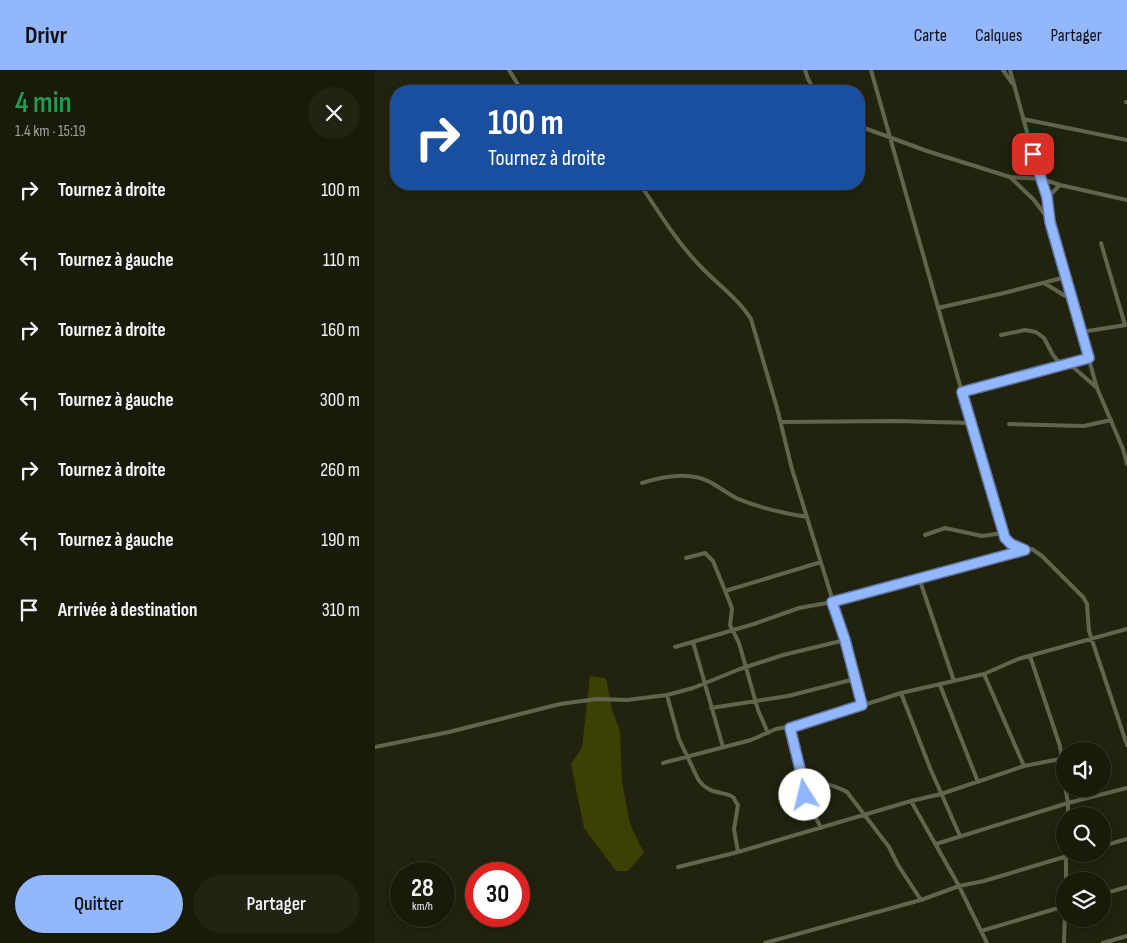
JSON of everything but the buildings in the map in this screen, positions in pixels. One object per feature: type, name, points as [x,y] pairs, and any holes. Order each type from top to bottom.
[{"type":"street","points":[[509,70],[518,85]]},
{"type":"street","points":[[805,70],[812,85]]},
{"type":"street","points":[[871,70],[1003,533],[1007,541],[1025,550]]},
{"type":"street","points":[[1003,70],[1014,85]]},
{"type":"street","points":[[1010,70],[1047,197],[1050,222],[1097,388],[1123,449],[1127,464]]},
{"type":"street","points":[[1023,119],[1127,140]]},
{"type":"street","points":[[865,128],[1010,177],[1042,179],[1060,185],[1127,200]]},
{"type":"street","points":[[1010,177],[1035,200],[1050,222]]},
{"type":"street","points":[[1047,197],[1060,185]]},
{"type":"street","points":[[644,190],[682,246],[745,309],[751,319],[793,470],[845,640],[862,705]]},
{"type":"street","points":[[1081,332],[1126,325],[1101,243]]},
{"type":"street","points":[[938,308],[1067,277]]},
{"type":"street","points":[[1044,283],[1073,300]]},
{"type":"street","points":[[1001,335],[1025,330],[1036,332],[1044,338],[1058,361],[1073,366],[1097,388]]},
{"type":"street","points":[[962,392],[1089,358]]},
{"type":"street","points":[[1009,424],[1084,426],[1111,420]]},
{"type":"street","points":[[781,422],[897,421],[971,423]]},
{"type":"street","points":[[642,483],[666,476],[698,478],[709,481],[729,494],[760,507],[807,517]]},
{"type":"street","points":[[925,535],[945,528],[982,536],[1003,533]]},
{"type":"street","points":[[675,648],[799,608],[832,602],[1032,549],[1042,556],[1083,597],[1087,604],[1088,623],[1127,745]]},
{"type":"street","points":[[686,558],[705,553],[713,561],[732,609],[730,620],[767,733]]},
{"type":"street","points":[[725,591],[821,562]]},
{"type":"street","points":[[919,578],[954,681]]},
{"type":"street","points":[[663,763],[751,740],[776,729],[790,728],[901,693],[984,674],[1018,659],[1127,629]]},
{"type":"street","points":[[375,747],[449,732],[560,704],[597,699],[627,700],[667,694],[705,683],[745,667],[783,655],[845,640]]},
{"type":"street","points":[[693,642],[723,747]]},
{"type":"street","points":[[1030,656],[1059,742]]},
{"type":"street","points":[[984,674],[1024,766]]},
{"type":"street","points":[[711,708],[788,696],[855,679]]},
{"type":"street","points":[[940,685],[978,782]]},
{"type":"street","points":[[901,693],[941,794],[960,836]]},
{"type":"street","points":[[667,694],[679,739],[702,784],[712,792],[734,798],[738,805],[734,829],[738,852]]},
{"type":"street","points":[[790,728],[806,800],[821,828]]},
{"type":"street","points":[[679,867],[941,794],[1024,766],[1056,759]]},
{"type":"street","points":[[802,777],[825,785],[839,787],[847,792],[866,814],[889,847],[921,900]]},
{"type":"street","points":[[936,844],[1068,803],[1127,788]]},
{"type":"street","points":[[1067,797],[1068,807]]},
{"type":"street","points":[[911,801],[959,886],[987,943]]},
{"type":"street","points":[[1111,844],[1127,839]]},
{"type":"street","points":[[765,943],[921,900],[959,886],[992,879],[1056,858]]},
{"type":"street","points":[[1111,892],[1127,887]]},
{"type":"street","points":[[981,931],[1056,909]]},
{"type":"street","points":[[1064,943],[1065,927]]},
{"type":"street","points":[[1103,943],[1127,936]]},
{"type":"shaded area","points":[[590,676],[606,678],[612,710],[620,731],[622,782],[630,824],[644,853],[628,871],[616,871],[584,828],[571,764],[582,747]]},
{"type":"route","points":[[805,795],[790,728],[862,705],[845,640],[832,602],[1025,550],[1011,544],[1005,538],[962,392],[1089,358],[1050,222],[1047,197],[1033,154]]}]
